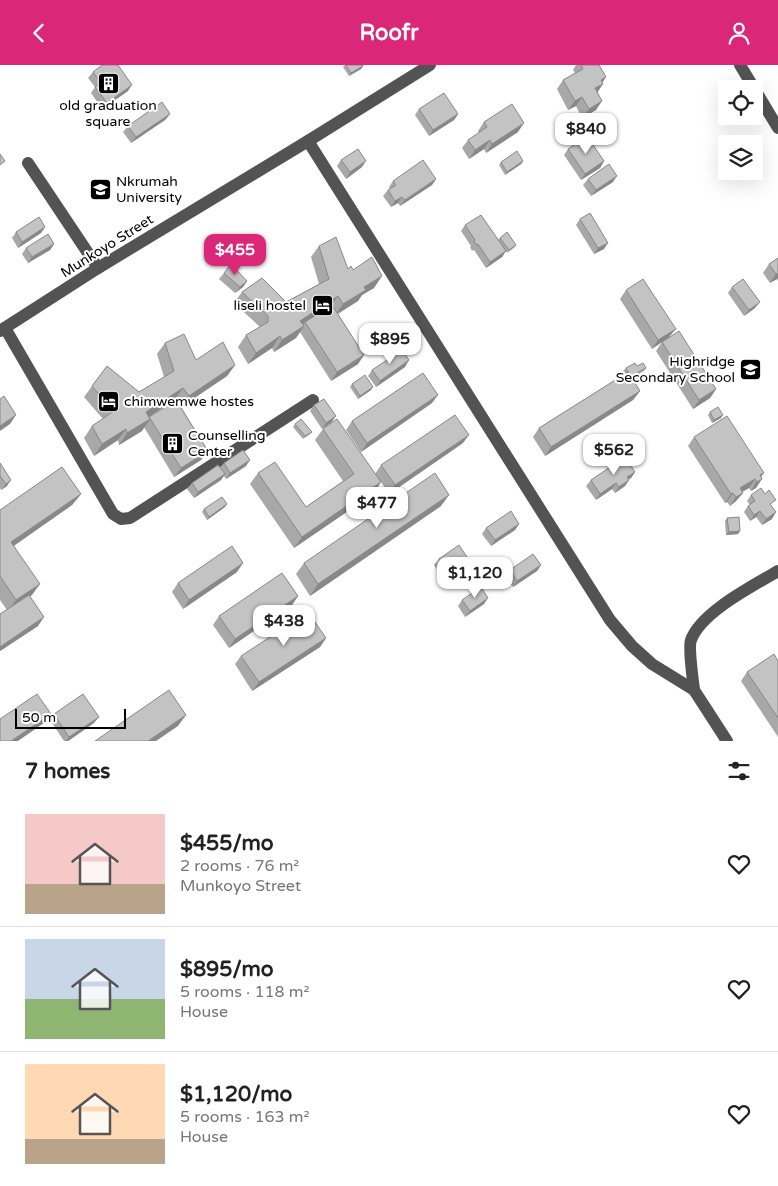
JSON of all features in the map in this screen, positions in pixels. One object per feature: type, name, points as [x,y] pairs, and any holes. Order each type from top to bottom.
[{"type":"street","name":"Munkoyo Street","points":[[2,329],[98,268],[430,65]]},
{"type":"street","points":[[740,65],[778,128]]},
{"type":"street","points":[[308,141],[610,620],[632,646],[652,664],[694,690],[728,741]]},
{"type":"street","points":[[28,163],[98,268]]},
{"type":"street","points":[[2,329],[113,514],[121,519],[130,518],[313,400]]},
{"type":"street","points":[[694,690],[690,641],[698,627],[713,611],[778,571]]},
{"type":"building","name":"old graduation square","points":[[102,65],[118,65],[132,85],[107,103],[95,87],[101,83],[93,72]]},
{"type":"building","points":[[346,65],[362,65],[363,66],[351,73]]},
{"type":"building","points":[[581,65],[599,65],[606,77],[601,80],[603,84],[595,88],[602,101],[589,109],[582,97],[575,101],[563,80],[583,69]]},
{"type":"building","points":[[444,93],[458,114],[433,130],[419,109]]},
{"type":"building","points":[[162,102],[170,114],[136,137],[128,126]]},
{"type":"building","points":[[512,104],[524,123],[492,144],[490,140],[475,150],[468,140],[487,127],[484,122]]},
{"type":"building","points":[[587,136],[604,161],[585,174],[568,149]]},
{"type":"building","points":[[358,149],[366,161],[350,172],[341,160]]},
{"type":"building","points":[[517,151],[523,161],[507,172],[501,162]]},
{"type":"building","points":[[0,154],[5,161],[0,165]]},
{"type":"building","points":[[423,160],[436,179],[405,200],[402,197],[395,201],[388,190],[396,185],[393,181]]},
{"type":"building","points":[[609,164],[617,176],[596,190],[588,179]]},
{"type":"building","points":[[590,213],[608,243],[598,248],[580,219]]},
{"type":"building","points":[[481,215],[506,251],[490,262],[474,241],[465,225]]},
{"type":"building","points":[[39,217],[45,227],[22,242],[16,232]]},
{"type":"building","points":[[507,232],[516,245],[509,250],[500,238]]},
{"type":"building","points":[[48,234],[54,244],[32,257],[26,248]]},
{"type":"building","name":"liseli hostel","points":[[336,237],[348,269],[351,266],[353,270],[372,257],[382,276],[364,287],[366,290],[343,304],[338,296],[300,321],[304,326],[282,340],[280,336],[256,353],[246,335],[268,322],[268,316],[242,292],[262,278],[286,302],[329,279],[319,246]]},
{"type":"building","points":[[778,258],[778,273],[776,274],[769,264]]},
{"type":"building","points":[[231,264],[247,281],[240,287],[224,273]]},
{"type":"building","points":[[643,279],[676,329],[658,340],[626,290]]},
{"type":"building","points":[[743,279],[760,302],[749,310],[732,287]]},
{"type":"building","points":[[332,305],[364,355],[337,372],[305,322]]},
{"type":"building","points":[[679,331],[716,389],[699,400],[662,342]]},
{"type":"building","name":"chimwemwe hostes","points":[[184,334],[196,360],[223,342],[235,365],[189,396],[183,388],[146,412],[150,419],[127,433],[126,429],[102,444],[92,426],[114,411],[92,386],[107,366],[139,392],[174,371],[165,343]]},
{"type":"building","points":[[402,350],[409,360],[380,381],[372,370]]},
{"type":"building","points":[[635,363],[637,366],[643,363],[646,368],[638,372],[640,376],[633,381],[626,368]]},
{"type":"building","points":[[628,372],[640,391],[551,447],[539,428]]},
{"type":"building","points":[[423,373],[438,395],[367,443],[352,421]]},
{"type":"building","points":[[365,375],[373,387],[360,396],[352,384]]},
{"type":"building","points":[[4,396],[16,415],[0,426],[0,399]]},
{"type":"building","points":[[324,399],[336,416],[326,423],[314,405]]},
{"type":"building","name":"Counselling Center","points":[[176,400],[208,451],[181,468],[149,417]]},
{"type":"building","points":[[718,407],[723,415],[714,420],[710,412]]},
{"type":"building","points":[[455,415],[469,435],[395,485],[381,465]]},
{"type":"building","points":[[727,416],[764,473],[760,475],[762,479],[757,482],[755,479],[740,488],[743,493],[736,497],[733,493],[731,494],[694,437]]},
{"type":"building","points":[[301,419],[312,432],[305,436],[295,424]]},
{"type":"building","points":[[337,419],[381,482],[302,537],[258,473],[275,462],[306,507],[354,474],[323,429]]},
{"type":"building","points":[[243,450],[250,460],[230,473],[224,463]]},
{"type":"building","points":[[625,457],[635,472],[627,477],[629,480],[619,487],[616,483],[600,494],[591,480]]},
{"type":"building","points":[[0,463],[11,480],[6,484],[0,476]]},
{"type":"building","points":[[218,465],[225,474],[198,492],[192,483]]},
{"type":"building","points":[[62,467],[81,494],[11,542],[40,584],[16,600],[0,576],[0,510]]},
{"type":"building","points":[[435,473],[449,495],[318,584],[304,563]]},
{"type":"building","points":[[761,488],[765,494],[769,490],[776,500],[770,504],[776,512],[766,519],[760,511],[754,515],[748,506],[755,501],[751,495]]},
{"type":"building","points":[[222,497],[227,504],[209,517],[204,509]]},
{"type":"building","points":[[511,511],[519,524],[495,540],[486,528]]},
{"type":"building","points":[[739,517],[740,531],[729,532],[727,518]]},
{"type":"building","points":[[459,545],[467,557],[447,571],[439,559]]},
{"type":"building","points":[[232,546],[243,563],[189,600],[178,583]]},
{"type":"building","points":[[533,554],[541,565],[517,581],[510,570]]},
{"type":"building","points":[[282,573],[298,596],[235,639],[219,616]]},
{"type":"building","points":[[481,587],[488,598],[470,611],[462,600]]},
{"type":"building","points":[[29,595],[44,617],[0,647],[0,614]]},
{"type":"building","points":[[308,612],[326,638],[259,682],[241,656]]},
{"type":"building","points":[[774,654],[778,661],[778,718],[747,672]]},
{"type":"building","points":[[169,690],[186,715],[148,741],[95,741]]},
{"type":"building","points":[[37,694],[51,714],[11,741],[0,741],[0,719]]},
{"type":"building","points":[[83,694],[99,717],[69,737],[54,714]]},
{"type":"place","name":"old graduation square","points":[[108,83]]},
{"type":"place","name":"Nkrumah University","points":[[100,189]]},
{"type":"place","name":"liseli hostel","points":[[322,305]]},
{"type":"place","name":"Highridge Secondary School","points":[[751,369]]},
{"type":"place","name":"chimwemwe hostes","points":[[108,401]]},
{"type":"place","name":"Counselling Center","points":[[172,443]]}]
